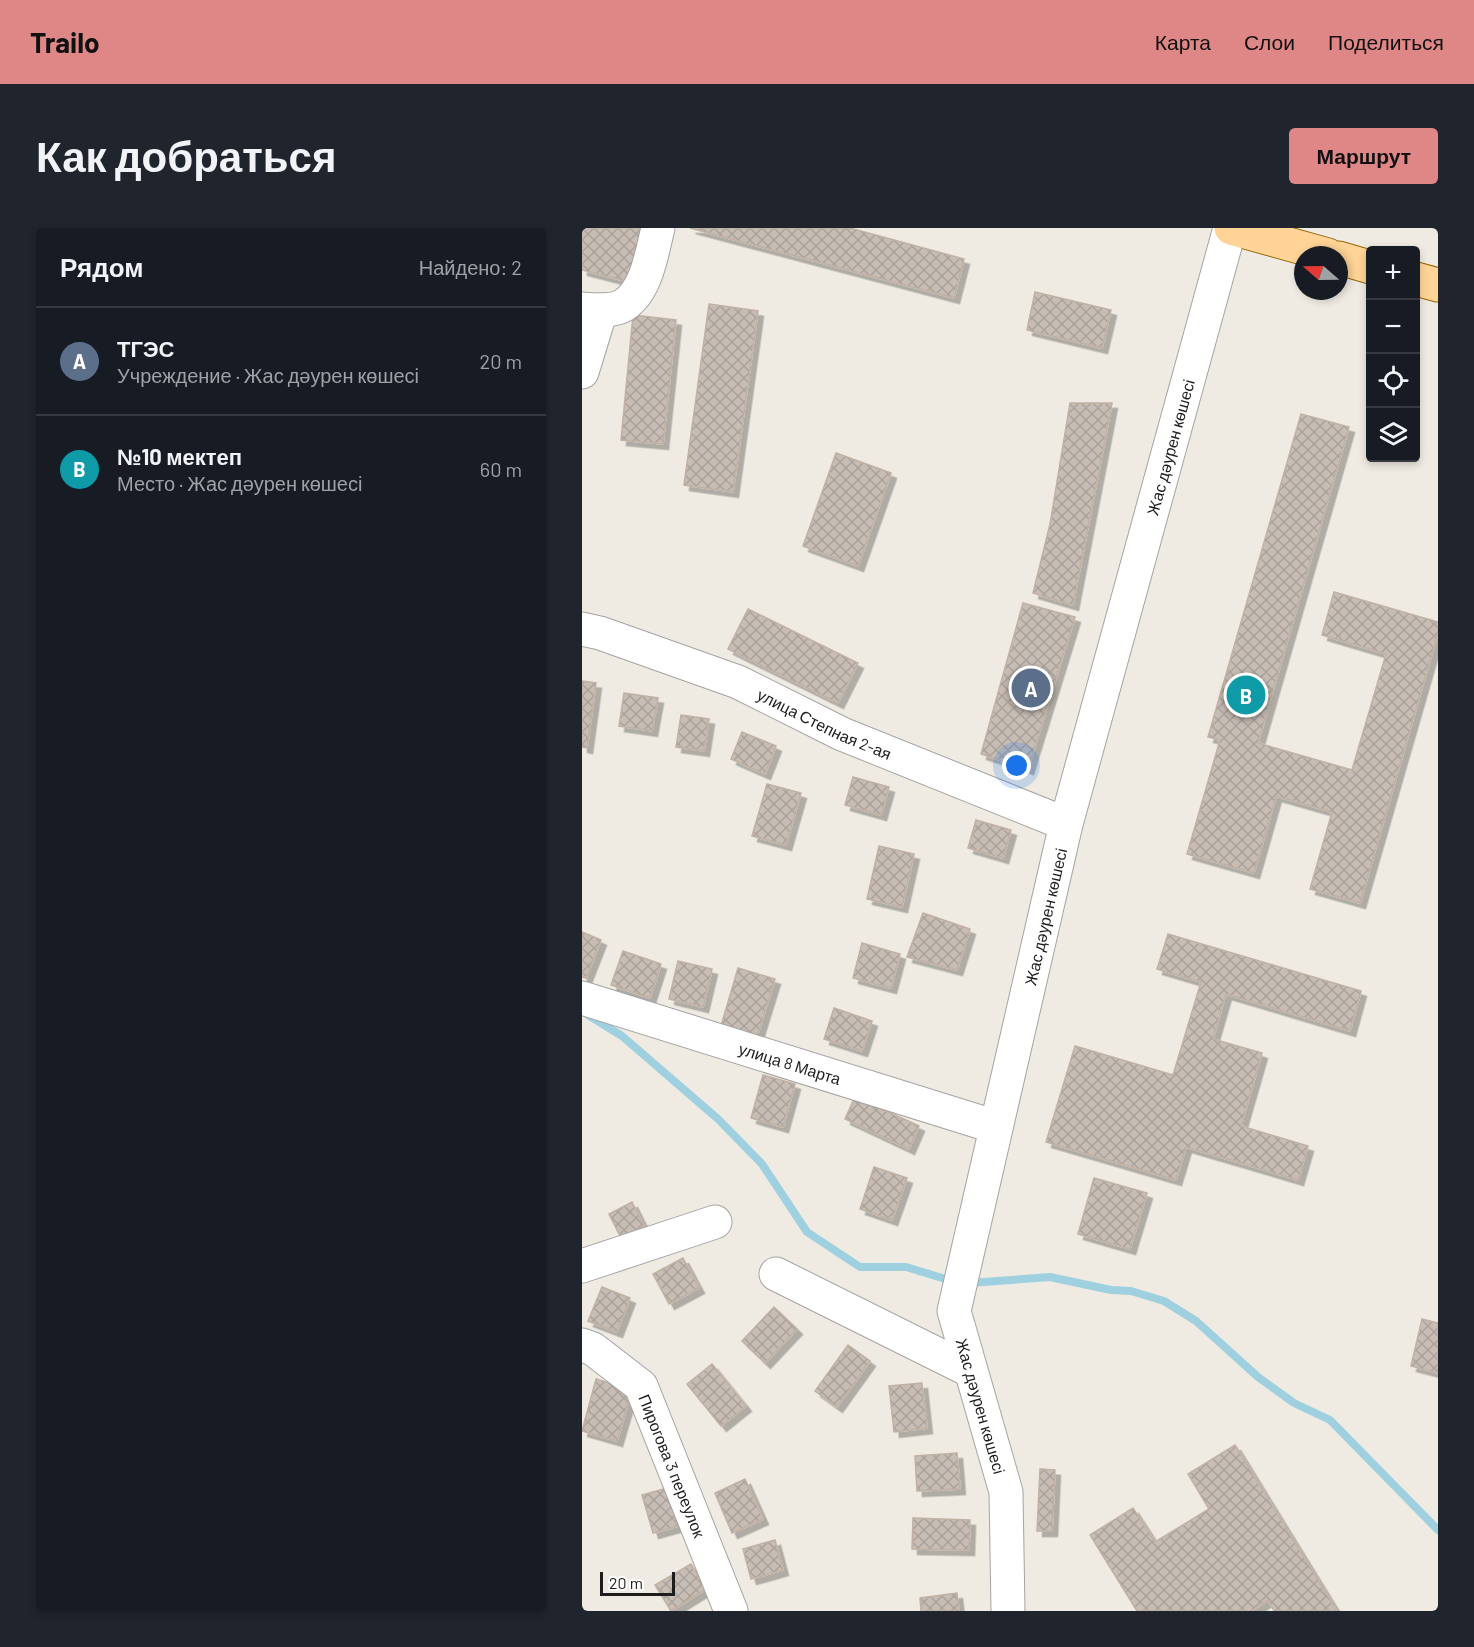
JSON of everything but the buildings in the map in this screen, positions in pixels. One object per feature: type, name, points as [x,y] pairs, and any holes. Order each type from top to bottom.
[{"type":"main road","points":[[1230,228],[1295,246]]},
{"type":"main road","points":[[1348,261],[1366,266]]},
{"type":"main road","points":[[1420,280],[1438,285]]},
{"type":"street","points":[[582,372],[592,310],[624,305],[637,291],[647,269],[658,228]]},
{"type":"street","name":"Жас дәурен көшесі","points":[[1008,1611],[1006,1492],[969,1370],[954,1311],[1066,824],[1230,228]]},
{"type":"street","name":"улица Степная 2-ая","points":[[582,630],[600,633],[738,682],[842,734],[1066,824]]},
{"type":"street","name":"улица 8 Марта","points":[[582,998],[996,1127]]},
{"type":"street","points":[[582,1266],[715,1222]]},
{"type":"street","points":[[973,1331],[978,1239]]},
{"type":"street","points":[[776,1274],[969,1370]]},
{"type":"street","name":"Пирогова 3 переулок","points":[[582,1345],[593,1349],[641,1386],[731,1611]]},
{"type":"waterway","points":[[588,1015],[622,1036],[718,1119],[762,1164],[807,1232],[860,1267],[906,1267],[952,1281]]},
{"type":"waterway","points":[[970,1283],[1050,1277],[1111,1290],[1131,1291],[1164,1301],[1196,1321],[1258,1377],[1294,1403],[1330,1420],[1438,1530]]},
{"type":"place","name":"ТГЭС","points":[[1031,688]]},
{"type":"place","name":"№10 мектеп","points":[[1246,695]]}]
